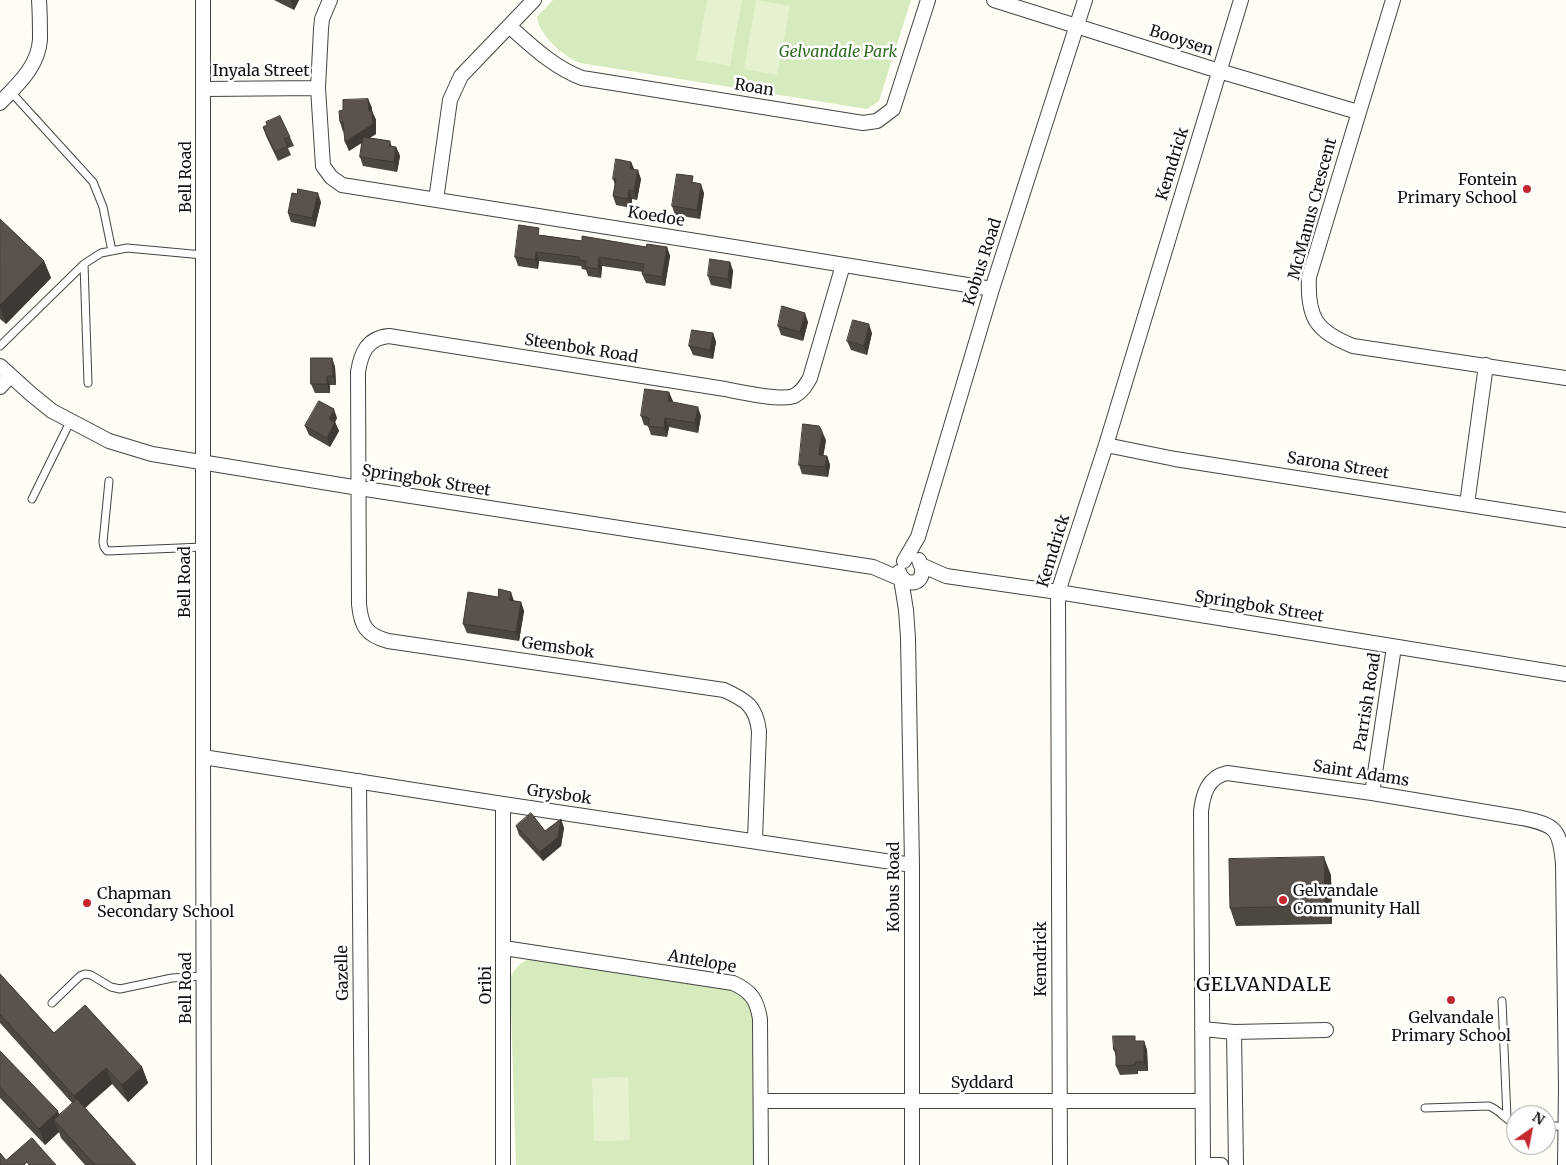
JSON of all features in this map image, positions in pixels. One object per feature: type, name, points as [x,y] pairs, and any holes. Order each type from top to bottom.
[{"type":"street","points":[[0,103],[32,66],[37,54],[40,42],[40,0]]},
{"type":"street","name":"Bell Road","points":[[203,0],[204,463],[202,757],[204,1165]]},
{"type":"street","name":"Inyala Street","points":[[323,166],[318,88],[320,29],[330,0]]},
{"type":"street","points":[[436,200],[450,100],[454,88],[461,76],[534,0]]},
{"type":"street","name":"Roan","points":[[509,26],[550,61],[567,72],[582,78],[863,123],[877,121],[892,109],[928,0]]},
{"type":"street","name":"Booysen","points":[[994,0],[1219,71],[1358,112]]},
{"type":"street","name":"Kobus Road","points":[[912,1165],[912,865],[906,610],[915,574],[918,537],[992,289],[1085,0]]},
{"type":"street","name":"Kemdrick","points":[[1060,1165],[1058,592],[1106,445],[1241,0]]},
{"type":"street","name":"McManus Crescent","points":[[1393,0],[1309,277],[1308,294],[1314,317],[1323,330],[1353,346],[1566,378]]},
{"type":"street","name":"Inyala Street","points":[[204,88],[318,88]]},
{"type":"street","name":"Koedoe","points":[[323,166],[331,177],[342,185],[992,289]]},
{"type":"street","name":"Steenbok Road","points":[[359,488],[358,372],[360,360],[368,345],[379,337],[389,336],[734,391],[791,397],[800,392],[810,378],[843,264]]},
{"type":"street","points":[[1467,504],[1486,365]]},
{"type":"street","name":"Springbok Street","points":[[0,366],[52,411],[70,422],[96,436],[152,454],[915,574],[946,576],[1058,592],[1566,674]]},
{"type":"street","points":[[0,387],[10,376]]},
{"type":"street","name":"Sarona Street","points":[[1106,445],[1185,460],[1566,520]]},
{"type":"street","name":"Gemsbok","points":[[359,488],[358,604],[363,624],[371,634],[376,638],[388,641],[724,690],[739,697],[746,701],[758,719],[755,840]]},
{"type":"street","points":[[902,562],[918,537]]},
{"type":"street","points":[[873,567],[912,559],[915,574]]},
{"type":"street","name":"Parrish Road","points":[[1372,793],[1394,647]]},
{"type":"street","name":"Grysbok","points":[[202,757],[912,865]]},
{"type":"street","name":"Saint Adams","points":[[1202,1165],[1201,811],[1203,798],[1209,784],[1221,774],[1227,772],[1372,793],[1543,822],[1550,825],[1560,838],[1562,847],[1566,1088],[1565,1165]]},
{"type":"street","name":"Gazelle","points":[[359,781],[362,1165]]},
{"type":"street","name":"Oribi","points":[[503,804],[504,1165]]},
{"type":"street","name":"Antelope","points":[[504,948],[733,983],[752,996],[756,1002],[760,1019],[761,1165]]},
{"type":"street","points":[[1202,1030],[1234,1032],[1326,1030]]},
{"type":"street","points":[[1234,1032],[1236,1165]]},
{"type":"street","name":"Syddard","points":[[761,1101],[1202,1101]]},
{"type":"street","points":[[1202,1165],[1221,1165]]},
{"type":"lane","points":[[11,92],[93,182],[103,207],[112,251]]},
{"type":"lane","points":[[0,346],[84,264],[101,253],[127,248],[203,255]]},
{"type":"lane","points":[[84,264],[88,383]]},
{"type":"lane","points":[[32,499],[70,422]]},
{"type":"lane","points":[[110,481],[103,542],[104,547],[108,551],[203,547]]},
{"type":"lane","points":[[52,1003],[80,976],[85,974],[111,987],[120,989],[172,978],[203,976]]},
{"type":"lane","points":[[1502,1001],[1506,1105]]},
{"type":"lane","points":[[1425,1108],[1489,1106],[1506,1117]]},
{"type":"green space","name":"Gelvandale Park","points":[[553,0],[911,0],[879,101],[867,109],[580,63],[567,56],[553,44],[538,24],[537,17]]},
{"type":"green space","points":[[707,0],[742,0],[730,66],[696,60]]},
{"type":"green space","points":[[756,0],[790,6],[777,75],[744,69]]},
{"type":"green space","points":[[532,958],[732,990],[741,996],[749,1007],[754,1021],[753,1165],[516,1165],[510,978],[519,965]]},
{"type":"green space","points":[[628,1077],[630,1140],[594,1141],[592,1078]]},
{"type":"building","points":[[368,99],[369,111],[372,111],[373,124],[345,142],[343,122],[340,122],[339,111],[343,110],[343,100]]},
{"type":"building","points":[[280,116],[290,137],[284,139],[288,146],[275,152],[263,127],[267,125],[266,122]]},
{"type":"building","points":[[363,137],[390,141],[389,146],[396,147],[394,162],[360,157]]},
{"type":"building","points":[[616,159],[631,162],[630,169],[638,170],[634,191],[629,190],[628,199],[613,196],[616,179],[613,179]]},
{"type":"building","points":[[677,174],[693,176],[692,182],[701,184],[697,210],[672,206]]},
{"type":"building","points":[[298,189],[318,193],[312,218],[288,213],[292,193],[297,194]]},
{"type":"building","points":[[0,219],[44,261],[0,305]]},
{"type":"building","points":[[519,225],[539,228],[538,235],[582,241],[582,236],[646,247],[647,244],[667,247],[662,277],[642,274],[644,264],[599,257],[598,269],[585,267],[586,261],[579,260],[579,257],[536,252],[535,260],[515,257]]},
{"type":"building","points":[[710,259],[730,262],[728,279],[708,276]]},
{"type":"building","points":[[782,306],[805,313],[800,332],[778,326]]},
{"type":"building","points":[[853,320],[869,324],[864,346],[847,341]]},
{"type":"building","points":[[692,330],[713,333],[710,350],[689,346]]},
{"type":"building","points":[[311,358],[332,358],[333,376],[327,376],[327,384],[311,384]]},
{"type":"building","points":[[645,389],[669,392],[668,401],[698,407],[695,423],[665,418],[664,428],[648,426],[649,418],[641,416]]},
{"type":"building","points":[[319,401],[334,409],[329,419],[335,422],[327,438],[305,426]]},
{"type":"building","points":[[803,424],[819,426],[822,431],[819,455],[827,456],[825,467],[799,465]]},
{"type":"building","points":[[499,589],[511,592],[509,600],[521,602],[516,632],[463,624],[468,592],[498,597]]},
{"type":"building","points":[[531,813],[545,831],[561,819],[558,837],[540,852],[516,826]]},
{"type":"building","points":[[1324,857],[1325,906],[1230,908],[1229,859]]},
{"type":"building","points":[[0,974],[54,1033],[85,1005],[142,1067],[122,1085],[106,1068],[74,1096],[0,1014]]},
{"type":"building","points":[[1113,1036],[1135,1036],[1135,1041],[1144,1041],[1144,1062],[1135,1062],[1135,1065],[1116,1066],[1116,1050],[1114,1050]]},
{"type":"building","points":[[0,1051],[58,1111],[39,1129],[0,1087]]},
{"type":"building","points":[[77,1099],[136,1165],[95,1165],[54,1120]]},
{"type":"building","points":[[32,1138],[56,1165],[29,1165],[27,1162],[24,1165],[0,1165],[0,1153],[6,1160]]},
{"type":"place","name":"Fontein Primary School","points":[[1527,189]]},
{"type":"place","name":"Gelvandale Community Hall","points":[[1283,900]]},
{"type":"place","name":"Chapman Secondary School","points":[[87,903]]},
{"type":"place","name":"Gelvandale Primary School","points":[[1451,1000]]},
{"type":"district","name":"GELVANDALE","points":[[1264,986]]}]
